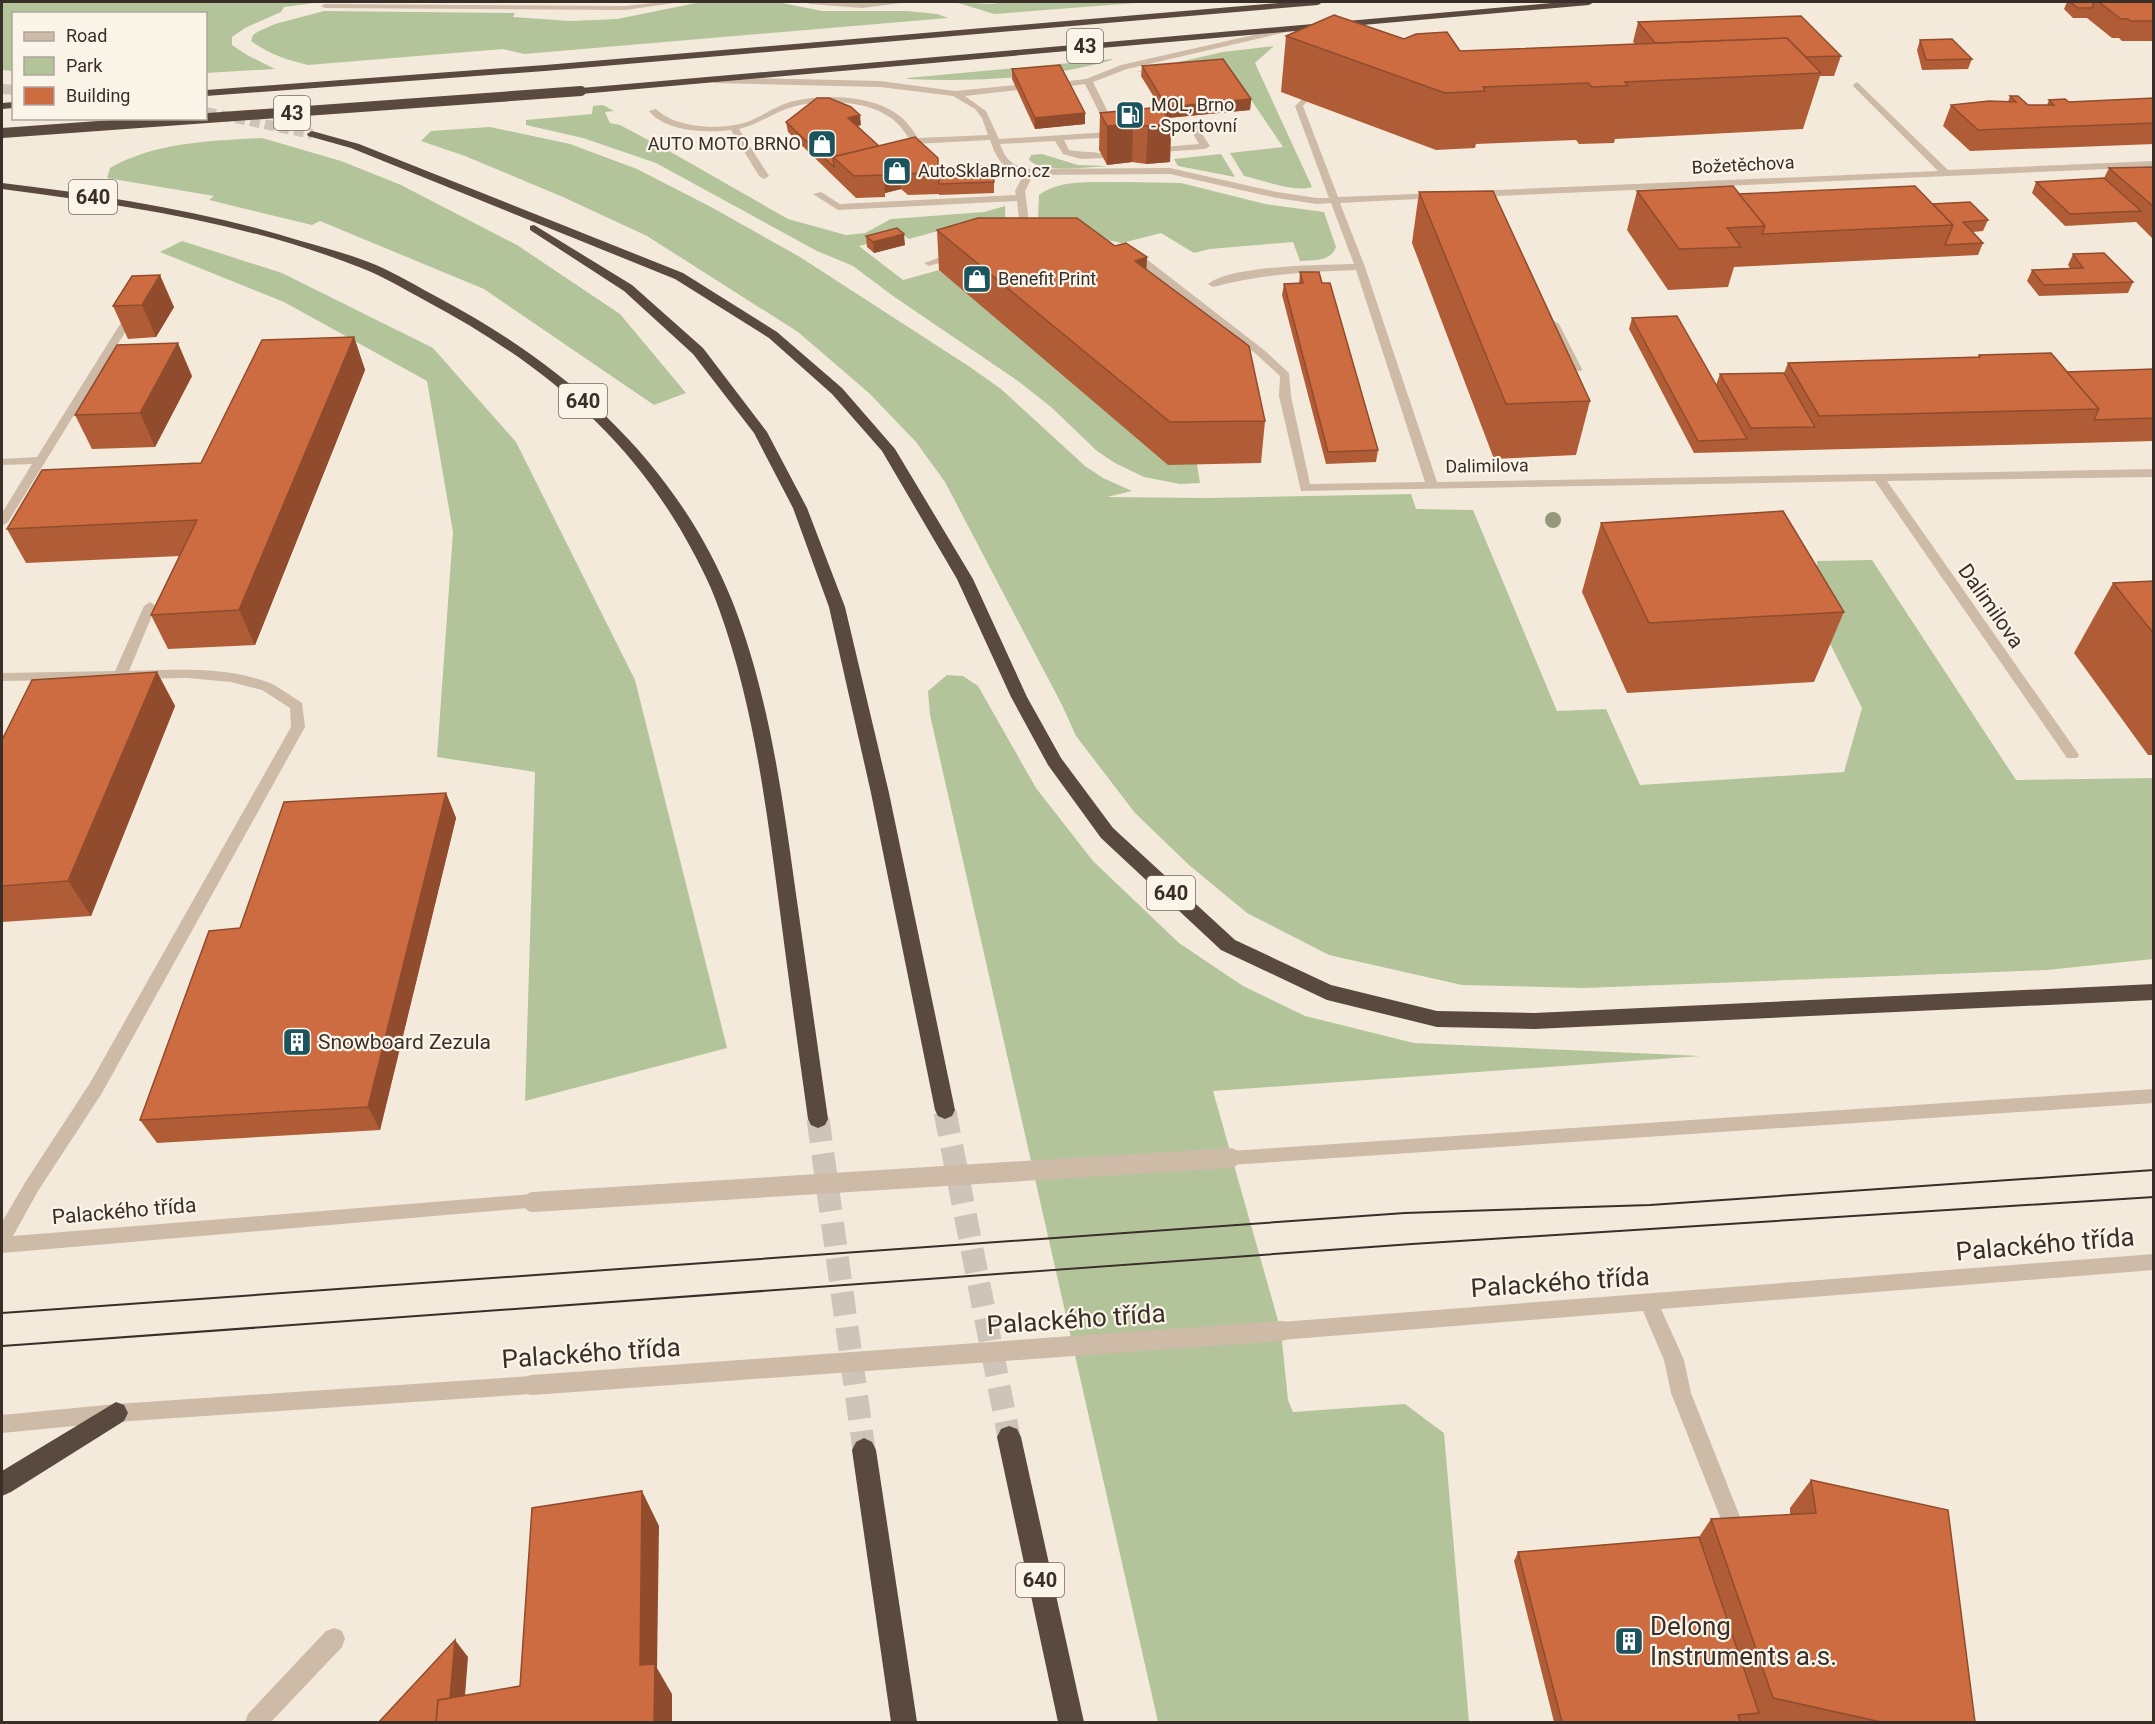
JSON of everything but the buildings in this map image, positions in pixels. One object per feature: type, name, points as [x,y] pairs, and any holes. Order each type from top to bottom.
[{"type":"highway","name":"43","points":[[207,93],[545,68],[1318,2]]},
{"type":"highway","name":"43","points":[[207,118],[581,91],[1589,2]]},
{"type":"highway","name":"43","points":[[2,133],[181,120]]},
{"type":"highway","name":"640","points":[[312,134],[386,158],[480,198],[679,276],[772,335],[837,391],[888,449],[965,579],[1019,697],[1054,761],[1107,833],[1228,945],[1327,992],[1437,1019],[1534,1021],[2154,992]]},
{"type":"highway","name":"640","points":[[2,186],[85,196],[184,213],[269,234],[373,268],[458,313],[532,361],[568,388],[618,434],[656,482],[694,539],[725,603],[745,668],[773,795],[818,1119]]},
{"type":"highway","name":"640","points":[[480,198],[541,232],[628,288],[698,351],[760,432],[800,508],[837,607],[880,793],[945,1110]]},
{"type":"highway","points":[[2,1484],[116,1413]]},
{"type":"highway","name":"640","points":[[1009,1437],[1071,1722]]},
{"type":"highway","points":[[864,1449],[904,1722]]},
{"type":"street","points":[[325,6],[626,8],[677,2]]},
{"type":"street","points":[[810,2],[862,6],[905,2]]},
{"type":"street","points":[[1064,84],[1088,81],[1124,67],[1298,27]]},
{"type":"street","points":[[706,80],[871,83],[955,94],[1016,88]]},
{"type":"street","points":[[1088,81],[1115,134]]},
{"type":"street","points":[[1857,85],[1946,173]]},
{"type":"street","points":[[955,94],[968,99],[983,111],[1001,161],[1008,167],[1030,172],[1170,171],[1293,198],[1334,200],[1452,195]]},
{"type":"street","points":[[653,111],[657,116],[678,124],[721,129],[749,124],[784,106],[830,100],[881,109],[902,121],[915,141],[1126,134]]},
{"type":"street","name":"Dalimilova","points":[[1304,100],[1299,106],[1304,122],[1360,267],[1432,485],[2154,473]]},
{"type":"street","points":[[1138,133],[1220,127]]},
{"type":"street","points":[[734,128],[764,176]]},
{"type":"street","points":[[1163,150],[1205,146],[1195,130]]},
{"type":"street","points":[[1058,138],[1066,152],[1081,156],[1102,156]]},
{"type":"street","name":"Božetěchova","points":[[1463,194],[1490,198],[2154,164]]},
{"type":"street","points":[[1026,243],[1020,191],[1030,172]]},
{"type":"street","points":[[818,194],[838,207],[1021,198]]},
{"type":"street","points":[[1120,251],[1136,256],[1260,352],[1285,375],[1285,396],[1305,488],[1432,485]]},
{"type":"street","points":[[929,263],[968,252]]},
{"type":"street","points":[[1213,284],[1240,275],[1268,271],[1360,267]]},
{"type":"street","points":[[2,522],[132,313]]},
{"type":"street","points":[[1550,316],[1577,369]]},
{"type":"street","points":[[2,462],[39,460]]},
{"type":"street","name":"Dalimilova","points":[[1879,479],[2072,755]]},
{"type":"street","points":[[2,677],[120,675],[150,606]]},
{"type":"street","name":"Palackého třída","points":[[2,1238],[32,1186],[96,1088],[298,727],[297,706],[267,687],[231,678],[187,674],[120,675]]},
{"type":"street","name":"Palackého třída","points":[[2,1245],[533,1202],[2154,1096]]},
{"type":"street","name":"Palackého třída","points":[[2,1424],[116,1413],[1281,1331],[2154,1262]]},
{"type":"street","points":[[1649,1303],[1674,1360],[1681,1394],[1740,1543]]},
{"type":"street","points":[[256,1722],[334,1639]]},
{"type":"green space","points":[[2,2],[322,2],[284,7],[281,12],[245,28],[232,37],[232,45],[275,69],[207,73],[207,12],[12,12],[12,71],[2,70]]},
{"type":"green space","points":[[701,2],[777,2],[822,11],[907,11],[937,14],[948,18],[524,54],[503,49],[308,65],[278,56],[251,41],[253,35],[275,24],[324,11],[515,13],[513,17],[570,21],[617,19]]},
{"type":"green space","points":[[955,2],[990,4],[1148,2],[994,14]]},
{"type":"green space","points":[[1274,46],[1255,63],[1312,187],[1287,187],[1244,176],[1230,153],[1283,147],[1226,63],[1135,72],[1223,52]]},
{"type":"green space","points":[[1113,59],[1048,74],[954,80],[907,78]]},
{"type":"green space","points":[[603,105],[614,111],[605,112],[610,123],[620,125],[669,151],[788,219],[846,235],[865,233],[891,219],[984,212],[1005,206],[1006,230],[971,222],[909,239],[903,235],[859,246],[903,280],[939,270],[1197,464],[1200,483],[1180,484],[1144,477],[1115,463],[1097,451],[1051,407],[1018,381],[853,266],[817,251],[656,163],[583,138],[526,125],[526,120],[592,114],[593,106]]},
{"type":"green space","points":[[490,127],[570,144],[637,169],[800,257],[970,367],[1001,389],[1085,466],[1103,478],[1132,491],[1107,497],[1208,498],[1411,494],[1416,509],[1473,510],[1557,711],[1606,709],[1640,785],[1844,772],[1862,708],[1817,617],[1817,561],[1872,560],[2016,780],[2153,778],[2153,959],[2047,970],[1584,988],[1462,985],[1329,955],[1247,913],[1189,865],[1135,813],[1076,736],[945,482],[916,442],[869,393],[798,332],[647,236],[563,197],[465,156],[421,141],[431,131]]},
{"type":"green space","points":[[262,138],[341,161],[401,185],[517,245],[620,314],[686,393],[654,405],[484,289],[320,221],[312,225],[209,200],[214,196],[107,178],[110,168],[128,159],[165,148],[203,142]]},
{"type":"green space","points":[[1042,154],[1078,165],[1108,166],[1055,168],[1045,167],[1029,160],[1031,155]]},
{"type":"green space","points":[[1221,154],[1235,177],[1178,166],[1174,159]]},
{"type":"green space","points":[[1081,182],[1181,183],[1265,204],[1324,212],[1336,247],[1334,252],[1326,258],[1300,261],[1293,242],[1210,249],[1194,253],[1161,233],[1122,243],[1107,240],[1065,239],[1043,229],[1038,217],[1039,195],[1058,186]]},
{"type":"green space","points":[[182,241],[282,273],[433,348],[516,442],[635,680],[727,1048],[525,1101],[535,772],[437,757],[453,532],[427,381],[284,302],[160,252]]},
{"type":"green space","points":[[947,675],[963,676],[978,686],[1036,788],[1093,861],[1179,943],[1243,986],[1305,1016],[1414,1043],[1701,1056],[1213,1091],[1281,1331],[1288,1400],[1293,1412],[1405,1404],[1444,1433],[1469,1722],[1158,1722],[930,715],[928,691]]},
{"type":"tunnel","points":[[2,89],[12,90]]},
{"type":"tunnel","points":[[207,112],[312,134]]},
{"type":"tunnel","points":[[945,1112],[1009,1437]]},
{"type":"tunnel","points":[[818,1119],[864,1450]]},
{"type":"tram line","points":[[2,1313],[1405,1213],[1650,1205],[2154,1170]]},
{"type":"tram line","points":[[2,1346],[1412,1244],[2154,1197]]},
{"type":"place","name":"MOL, Brno - Sportovní","points":[[1130,115]]},
{"type":"place","name":"AUTO MOTO BRNO","points":[[822,144]]},
{"type":"place","name":"AutoSklaBrno.cz","points":[[897,171]]},
{"type":"place","name":"Benefit Print","points":[[977,279]]},
{"type":"place","name":"Snowboard Zezula","points":[[297,1042]]},
{"type":"place","name":"Delong Instruments a.s.","points":[[1629,1641]]}]
